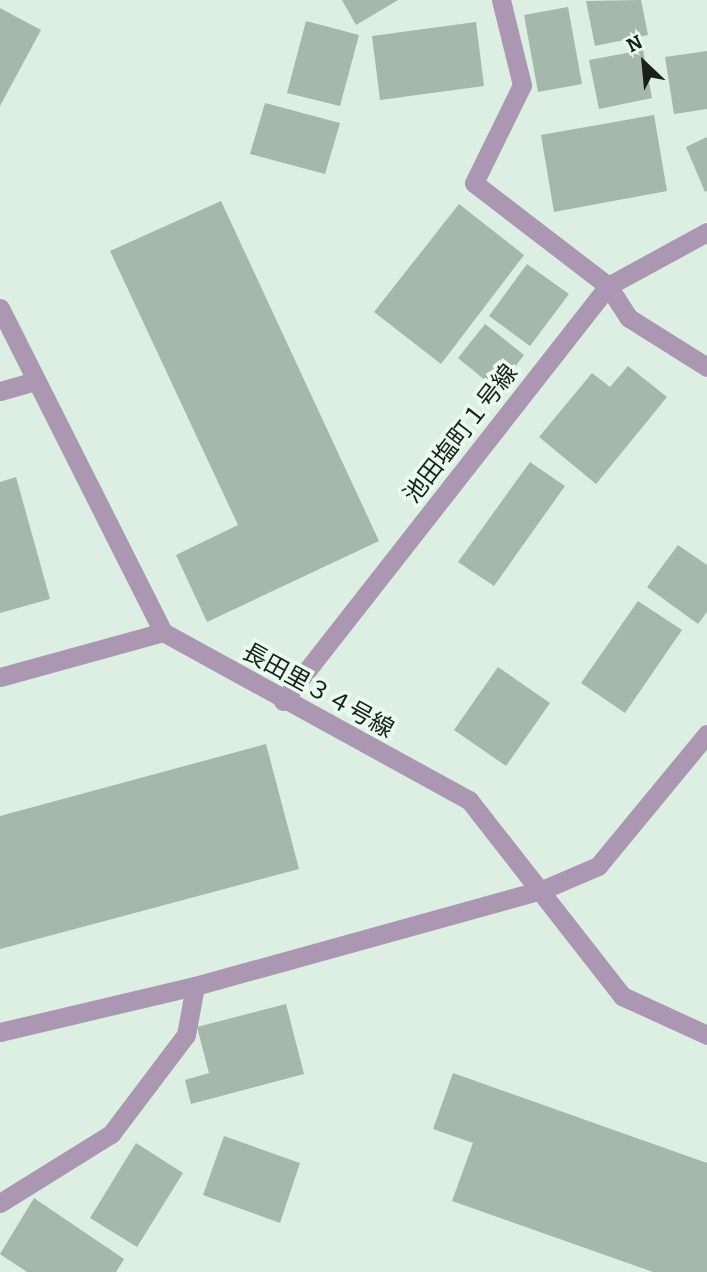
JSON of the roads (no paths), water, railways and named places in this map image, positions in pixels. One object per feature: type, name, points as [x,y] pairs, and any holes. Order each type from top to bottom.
[{"type":"street","points":[[502,0],[522,85],[474,183],[608,286],[629,318],[707,367]]},
{"type":"street","name":"池田塩町１号線","points":[[283,701],[608,286],[707,232]]},
{"type":"street","points":[[0,308],[163,632],[0,677]]},
{"type":"street","points":[[0,391],[36,381]]},
{"type":"street","name":"長田里３４号線","points":[[163,632],[283,701],[469,800],[542,890],[622,996],[707,1035]]},
{"type":"street","points":[[0,1032],[195,986],[542,890],[598,866],[707,734]]},
{"type":"street","points":[[0,1203],[111,1134],[186,1035],[195,986]]}]
